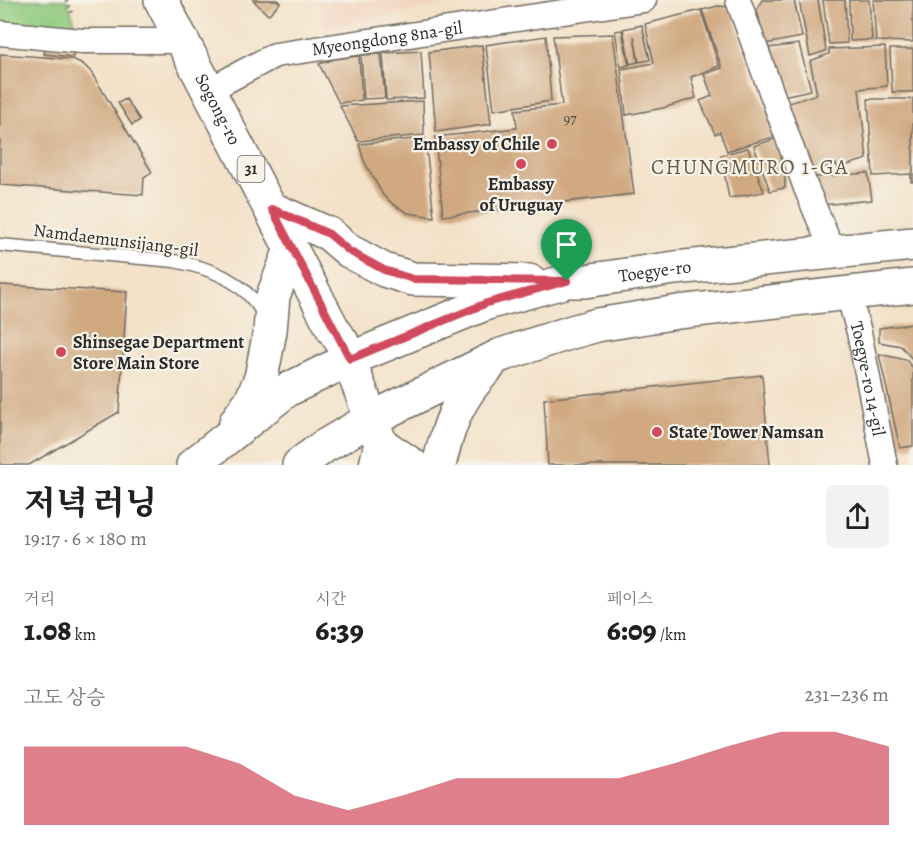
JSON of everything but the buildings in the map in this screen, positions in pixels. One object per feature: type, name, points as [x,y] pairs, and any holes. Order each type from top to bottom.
[{"type":"main road","name":"Sogong-ro","points":[[161,0],[350,359],[376,443]]},
{"type":"main road","points":[[272,209],[329,234],[349,251],[384,270],[413,279],[567,281]]},
{"type":"main road","name":"Toegye-ro","points":[[208,461],[287,390],[350,359],[487,303],[567,281],[585,281],[675,268],[913,244]]},
{"type":"main road","points":[[208,461],[252,399],[261,378],[270,331],[273,296],[291,249]]},
{"type":"main road","points":[[299,465],[323,447],[376,443],[501,355],[597,325],[678,312],[913,286]]},
{"type":"main road","points":[[439,465],[454,413],[471,383],[501,355]]},
{"type":"main road","points":[[376,443],[412,465]]},
{"type":"street","name":"Myeongdong 8na-gil","points":[[209,90],[275,55],[644,0]]},
{"type":"street","points":[[738,0],[806,188],[834,252]]},
{"type":"street","points":[[0,33],[81,41],[183,41]]},
{"type":"street","name":"Toegye-ro 14-gil","points":[[848,293],[859,332],[885,465]]},
{"type":"lane","name":"Namdaemunsijang-gil","points":[[0,245],[174,261],[200,266],[224,276],[243,288],[263,314],[270,331]]},
{"type":"shaded area","points":[[318,0],[469,0],[325,28]]},
{"type":"green space","points":[[0,0],[67,0],[76,26],[72,33],[0,24]]},
{"type":"place","name":"Embassy of Chile","points":[[552,144]]},
{"type":"place","name":"Embassy of Uruguay","points":[[521,164]]},
{"type":"place","name":"Shinsegae Department Store Main Store","points":[[61,352]]},
{"type":"place","name":"State Tower Namsan","points":[[657,432]]},
{"type":"district","name":"CHUNGMURO 1-GA","points":[[750,167]]},
{"type":"route","points":[[272,209],[329,234],[349,251],[384,270],[413,279],[567,281],[487,303],[350,359],[272,209]]}]
